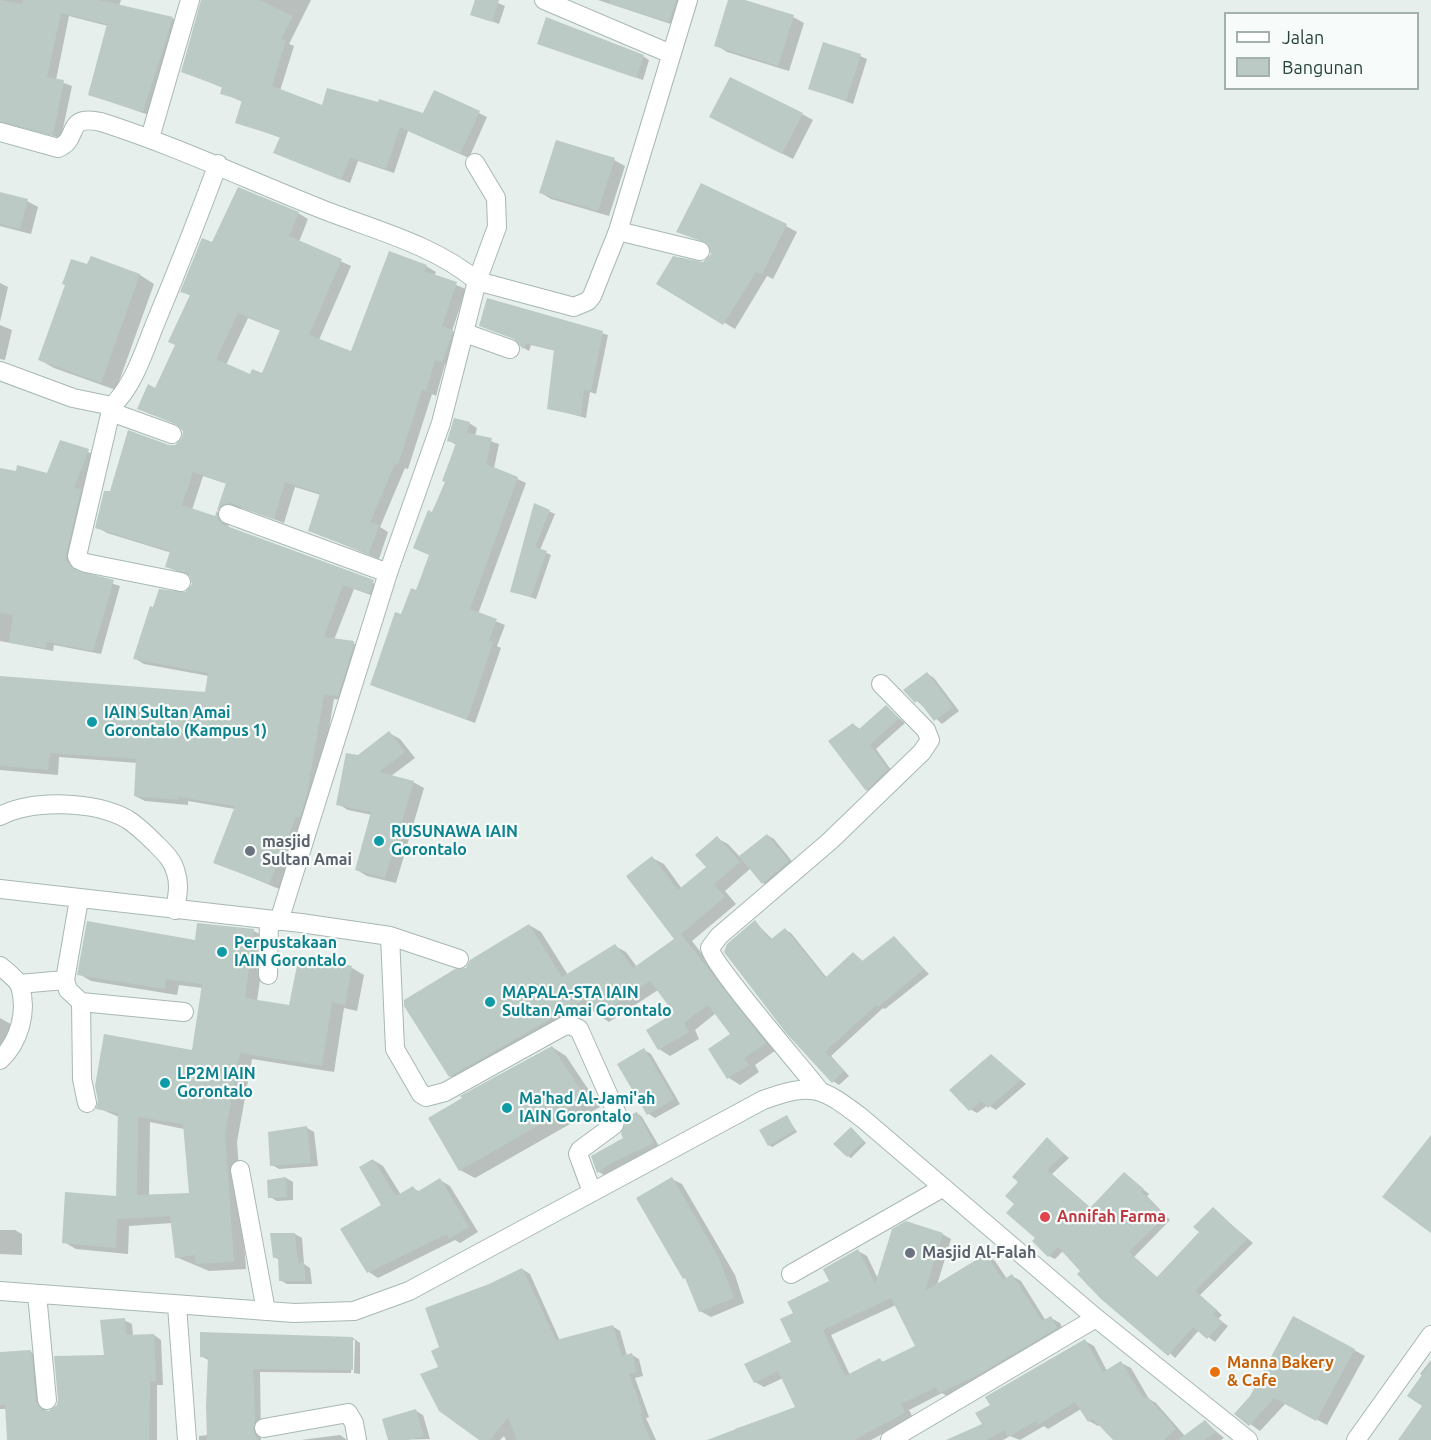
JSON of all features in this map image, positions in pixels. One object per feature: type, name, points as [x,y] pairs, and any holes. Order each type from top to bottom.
[{"type":"street","points":[[150,138],[190,0]]},
{"type":"street","points":[[544,0],[671,54]]},
{"type":"street","points":[[0,132],[58,148],[64,146],[73,128],[83,119],[101,122],[218,164],[426,251],[464,270],[477,281],[563,306],[580,305],[592,296],[618,231],[688,0]]},
{"type":"street","points":[[268,975],[274,921],[388,573],[441,423],[477,281],[497,227],[496,198],[475,163]]},
{"type":"street","points":[[181,582],[86,563],[79,560],[77,556],[112,409],[130,382],[190,240],[218,164]]},
{"type":"street","points":[[618,231],[700,251]]},
{"type":"street","points":[[465,333],[510,350]]},
{"type":"street","points":[[0,371],[73,398],[112,409],[172,434]]},
{"type":"street","points":[[228,514],[388,573]]},
{"type":"street","points":[[880,684],[926,730],[930,740],[922,752],[830,841],[719,936],[710,948],[711,953],[819,1090],[862,1118],[1096,1318],[1248,1440]]},
{"type":"street","points":[[0,816],[30,805],[59,804],[88,808],[125,818],[141,829],[170,858],[177,874],[175,910]]},
{"type":"street","points":[[0,889],[390,936],[452,956]]},
{"type":"street","points":[[79,899],[65,980],[68,990],[81,1002],[184,1012]]},
{"type":"street","points":[[390,936],[395,1049],[421,1094],[426,1097],[434,1097],[564,1026],[576,1027],[584,1036],[617,1114],[614,1125],[580,1150],[578,1154],[592,1192]]},
{"type":"street","points":[[0,966],[19,984],[22,1008],[19,1035],[0,1060]]},
{"type":"street","points":[[19,984],[65,980]]},
{"type":"street","points":[[81,1002],[82,1080],[87,1103]]},
{"type":"street","points":[[0,1291],[266,1311],[341,1313],[370,1307],[418,1286],[764,1100],[797,1090],[819,1090]]},
{"type":"street","points":[[240,1170],[266,1311]]},
{"type":"street","points":[[791,1274],[942,1188]]},
{"type":"street","points":[[37,1294],[47,1400]]},
{"type":"street","points":[[177,1306],[187,1440]]},
{"type":"street","points":[[890,1440],[1096,1318]]},
{"type":"street","points":[[1356,1440],[1431,1335]]},
{"type":"street","points":[[264,1428],[348,1413],[354,1423],[357,1440]]},
{"type":"building","points":[[0,0],[22,4],[23,0],[99,0],[173,17],[143,112],[88,95],[107,24],[61,13],[47,77],[64,80],[53,135],[0,121]]},
{"type":"building","points":[[201,0],[259,0],[293,16],[281,39],[286,40],[272,86],[322,105],[327,88],[378,102],[379,99],[423,113],[434,90],[480,111],[460,154],[400,127],[386,169],[350,158],[341,180],[273,153],[280,137],[235,123],[242,100],[220,94],[222,87],[181,72]]},
{"type":"building","points":[[475,0],[499,0],[492,22],[470,15]]},
{"type":"building","points":[[610,0],[676,0],[669,22],[610,4]]},
{"type":"building","points":[[728,0],[745,0],[794,15],[778,66],[714,46]]},
{"type":"building","points":[[546,17],[644,55],[636,78],[537,44]]},
{"type":"building","points":[[823,42],[861,54],[846,101],[808,89]]},
{"type":"building","points":[[730,77],[803,113],[782,154],[709,117]]},
{"type":"building","points":[[556,140],[615,158],[598,211],[539,193]]},
{"type":"building","points":[[701,183],[787,224],[762,274],[756,272],[723,325],[656,284],[673,256],[703,262],[711,254],[707,243],[676,232]]},
{"type":"building","points":[[238,187],[299,212],[289,236],[342,259],[309,335],[351,351],[389,251],[427,265],[424,271],[457,282],[442,326],[453,330],[451,338],[442,362],[435,360],[426,391],[422,390],[398,465],[395,464],[370,522],[379,525],[369,554],[308,531],[320,493],[285,482],[274,519],[231,503],[221,505],[217,511],[219,521],[224,525],[374,580],[369,594],[343,585],[324,637],[354,641],[353,648],[338,696],[324,695],[307,794],[300,817],[296,817],[269,884],[213,863],[235,806],[179,797],[178,800],[134,796],[136,759],[50,753],[48,770],[0,766],[0,676],[205,692],[208,673],[133,659],[150,606],[153,607],[159,589],[185,592],[192,584],[189,574],[165,567],[170,551],[95,528],[104,491],[110,491],[128,430],[169,445],[175,445],[182,438],[183,431],[176,424],[137,409],[148,384],[155,388],[175,345],[168,342],[190,295],[180,292],[202,238],[212,242]],"holes":[[[238,313],[280,330],[262,373],[252,369],[250,374],[216,359]],[[193,472],[226,483],[215,516],[182,505]]]},
{"type":"building","points":[[0,192],[28,199],[20,229],[0,224]]},
{"type":"building","points":[[91,256],[140,274],[101,383],[38,360],[65,285],[62,284],[71,259],[87,264]]},
{"type":"building","points":[[487,298],[603,331],[591,391],[584,390],[581,416],[547,409],[554,350],[526,343],[523,349],[514,339],[479,326]]},
{"type":"building","points":[[454,418],[470,422],[467,433],[492,438],[486,464],[518,477],[470,609],[497,619],[489,641],[493,642],[467,720],[370,685],[395,612],[401,614],[411,588],[416,590],[429,555],[413,548],[428,510],[432,512],[445,482],[442,481],[456,443],[447,441]]},
{"type":"building","points":[[60,440],[89,449],[74,488],[81,489],[65,559],[75,570],[114,580],[93,651],[47,642],[46,648],[9,643],[13,615],[0,613],[0,468],[16,471],[17,465],[47,473]]},
{"type":"building","points":[[534,503],[550,510],[535,547],[547,551],[531,597],[510,592]]},
{"type":"building","points":[[927,672],[953,707],[934,721],[918,700],[915,703],[903,690]]},
{"type":"building","points":[[886,705],[899,718],[870,745],[888,769],[866,791],[828,741],[853,723],[858,730]]},
{"type":"building","name":"RUSUNAWA IAIN Gorontalo","points":[[389,731],[405,752],[379,772],[414,781],[385,878],[355,870],[371,812],[336,805],[346,753],[358,755]]},
{"type":"building","points":[[767,834],[789,861],[762,884],[739,856]]},
{"type":"building","points":[[717,836],[740,862],[714,884],[725,897],[681,934],[766,1043],[744,1058],[749,1065],[727,1079],[708,1049],[730,1034],[708,1005],[684,1023],[689,1032],[658,1050],[646,1030],[674,1013],[650,981],[597,1016],[585,999],[449,1077],[404,1006],[404,1000],[455,969],[466,968],[470,960],[529,924],[562,977],[615,944],[633,968],[674,939],[626,876],[652,856],[678,890],[706,867],[695,855]]},
{"type":"building","points":[[755,920],[770,940],[785,928],[825,978],[853,952],[862,961],[894,936],[924,969],[878,1007],[876,1005],[825,1052],[844,1071],[832,1083],[786,1033],[724,952],[727,944]]},
{"type":"building","points":[[87,921],[195,940],[197,923],[254,929],[245,998],[289,1005],[299,956],[352,966],[345,1005],[332,1002],[322,1066],[240,1053],[225,1134],[234,1262],[196,1264],[195,1255],[175,1258],[170,1216],[117,1219],[116,1248],[62,1243],[65,1192],[116,1196],[118,1113],[96,1109],[98,1101],[95,1086],[104,1034],[192,1050],[202,984],[166,979],[165,989],[77,975]],"holes":[[[138,1117],[183,1124],[189,1193],[137,1195]]]},
{"type":"building","name":"Ma'had Al-Jami'ah IAIN Gorontalo","points":[[552,1046],[586,1098],[459,1171],[428,1118],[462,1098],[460,1096]]},
{"type":"building","points":[[644,1048],[674,1099],[647,1115],[617,1064]]},
{"type":"building","points":[[991,1054],[1021,1080],[988,1108],[982,1101],[969,1111],[949,1090]]},
{"type":"building","points":[[637,1112],[654,1143],[615,1161],[597,1173],[591,1156],[623,1138],[621,1134],[628,1116]]},
{"type":"building","points":[[787,1115],[795,1130],[768,1146],[759,1130]]},
{"type":"building","points":[[307,1126],[311,1163],[270,1166],[268,1132]]},
{"type":"building","points":[[851,1127],[864,1141],[847,1157],[833,1144]]},
{"type":"building","points":[[1431,1135],[1431,1233],[1382,1197]]},
{"type":"building","points":[[1047,1137],[1064,1154],[1047,1170],[1090,1208],[1124,1172],[1144,1189],[1141,1191],[1165,1216],[1129,1252],[1157,1277],[1199,1232],[1193,1227],[1213,1207],[1247,1239],[1195,1291],[1217,1310],[1213,1314],[1223,1322],[1207,1339],[1193,1327],[1168,1356],[1101,1299],[1077,1274],[1080,1271],[1058,1247],[1048,1257],[1032,1241],[1035,1238],[1006,1213],[1014,1204],[1005,1196],[1018,1182],[1012,1177]]},
{"type":"building","points":[[373,1159],[396,1196],[413,1186],[417,1192],[440,1178],[469,1227],[449,1239],[447,1234],[367,1273],[340,1229],[381,1205],[359,1167]]},
{"type":"building","points":[[286,1177],[287,1197],[268,1198],[267,1180]]},
{"type":"building","points":[[672,1177],[718,1256],[734,1298],[699,1312],[685,1278],[683,1279],[636,1198]]},
{"type":"building","points":[[906,1221],[943,1233],[925,1291],[986,1254],[1003,1280],[1012,1274],[1042,1321],[1051,1316],[1057,1328],[974,1377],[939,1393],[936,1387],[901,1404],[905,1413],[854,1440],[707,1440],[795,1407],[778,1371],[754,1383],[744,1364],[791,1342],[780,1319],[793,1313],[787,1302],[829,1281],[823,1269],[858,1249],[875,1284],[892,1229]],"holes":[[[891,1298],[915,1346],[882,1362],[880,1358],[845,1376],[823,1330]]]},
{"type":"building","points":[[270,1233],[295,1233],[298,1263],[304,1262],[306,1281],[279,1281],[278,1257],[273,1258]]},
{"type":"building","points":[[522,1268],[556,1340],[613,1325],[622,1356],[632,1353],[637,1372],[629,1374],[643,1413],[640,1414],[651,1440],[517,1440],[508,1417],[490,1440],[479,1440],[439,1411],[420,1374],[438,1367],[431,1351],[439,1347],[425,1308],[489,1284]]},
{"type":"building","points":[[1293,1316],[1355,1349],[1316,1421],[1274,1398],[1249,1426],[1234,1414],[1250,1396]]},
{"type":"building","points":[[125,1318],[126,1335],[154,1334],[156,1381],[150,1381],[149,1440],[7,1440],[5,1405],[0,1405],[0,1352],[31,1350],[36,1402],[42,1410],[49,1411],[57,1405],[58,1400],[54,1356],[104,1355],[100,1320]]},
{"type":"building","points":[[200,1332],[353,1337],[353,1370],[253,1369],[255,1421],[253,1429],[257,1440],[207,1440],[208,1357],[200,1357]]},
{"type":"building","points":[[1085,1339],[1103,1372],[1121,1361],[1144,1399],[1147,1396],[1176,1429],[1164,1440],[1113,1440],[1093,1419],[1088,1422],[1075,1402],[1038,1425],[1036,1421],[1008,1437],[1004,1430],[986,1440],[946,1440],[982,1424],[975,1413],[990,1405],[985,1397]]},
{"type":"building","points":[[1431,1362],[1431,1440],[1398,1440],[1422,1406],[1407,1396]]},
{"type":"building","points":[[416,1409],[424,1436],[408,1440],[388,1440],[382,1419]]},
{"type":"building","points":[[1205,1420],[1216,1432],[1205,1440],[1178,1440]]},
{"type":"place","name":"IAIN Sultan Amai Gorontalo (Kampus 1)","points":[[92,722]]},
{"type":"place","name":"RUSUNAWA IAIN Gorontalo","points":[[379,841]]},
{"type":"place","name":"masjid Sultan Amai","points":[[250,851]]},
{"type":"place","name":"Perpustakaan IAIN Gorontalo","points":[[222,952]]},
{"type":"place","name":"MAPALA-STA IAIN Sultan Amai Gorontalo","points":[[490,1002]]},
{"type":"place","name":"LP2M IAIN Gorontalo","points":[[165,1083]]},
{"type":"place","name":"Ma'had Al-Jami'ah IAIN Gorontalo","points":[[507,1108]]},
{"type":"place","name":"Annifah Farma","points":[[1045,1217]]},
{"type":"place","name":"Masjid Al-Falah","points":[[910,1253]]},
{"type":"place","name":"Manna Bakery & Cafe","points":[[1215,1372]]}]
